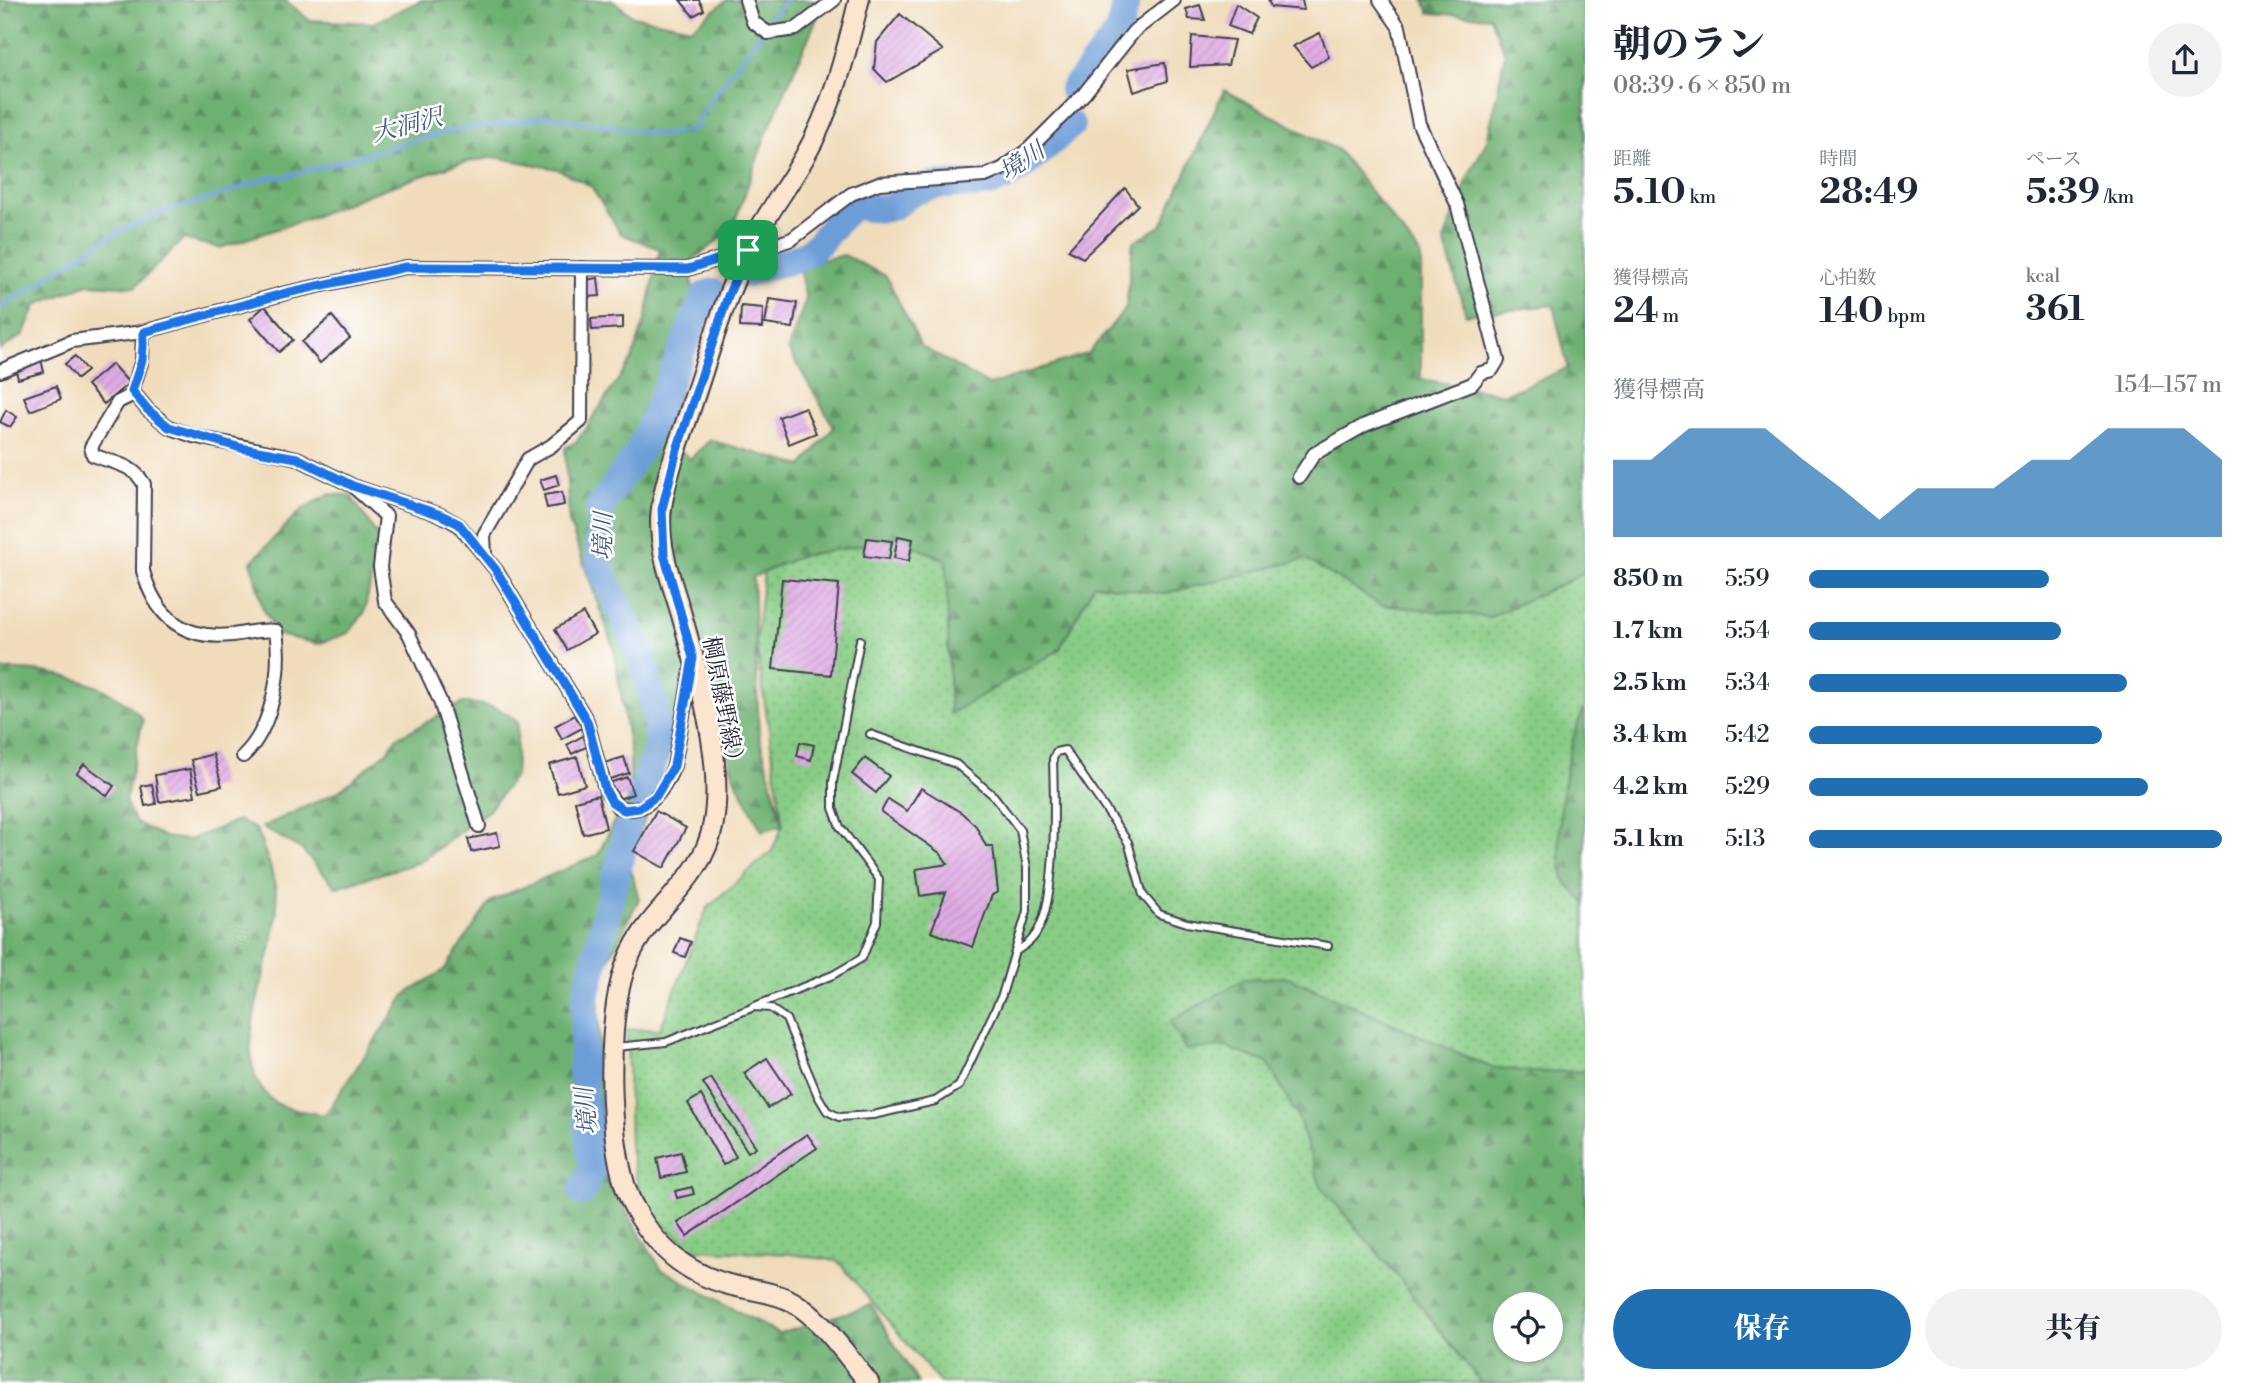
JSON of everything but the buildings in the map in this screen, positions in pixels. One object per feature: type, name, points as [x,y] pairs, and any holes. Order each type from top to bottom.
[{"type":"main road","name":"棡原藤野線）","points":[[859,0],[839,74],[818,130],[748,250],[728,296],[677,450],[662,509],[664,554],[693,658],[714,765],[714,824],[706,850],[696,868],[645,930],[627,962],[617,998],[614,1130],[618,1164],[632,1206],[670,1257],[686,1268],[724,1284],[771,1293],[791,1301],[816,1319],[869,1383]]},
{"type":"street","points":[[746,0],[753,22],[768,33],[796,29],[834,0]]},
{"type":"street","points":[[0,371],[72,341],[144,332],[286,293],[406,267],[688,269],[792,239],[852,194],[879,183],[985,176],[1002,169],[1029,149],[1084,94],[1134,31],[1174,0]]},
{"type":"street","points":[[1299,477],[1314,454],[1365,425],[1472,384],[1481,373],[1493,370],[1498,360],[1492,327],[1457,204],[1419,124],[1399,27],[1380,0]]},
{"type":"street","points":[[485,556],[484,535],[528,458],[551,446],[581,421],[582,268]]},
{"type":"street","points":[[144,332],[142,360],[132,391],[169,427],[241,448],[297,458],[353,486],[448,518],[463,528],[485,556],[587,721],[605,789],[618,807],[630,810],[646,806],[668,778],[674,766],[693,658]]},
{"type":"street","points":[[134,394],[118,402],[91,447],[93,455],[138,472],[144,484],[144,571],[147,584],[162,609],[182,630],[199,635],[276,631],[279,649],[273,694],[262,729],[243,757]]},
{"type":"street","points":[[353,486],[386,516],[380,567],[385,601],[409,634],[440,701],[479,826]]},
{"type":"lane","points":[[614,1047],[666,1042],[833,975],[862,958],[877,922],[879,878],[840,827],[833,808],[833,782],[860,640]]},
{"type":"lane","points":[[754,1007],[770,1008],[786,1019],[818,1096],[827,1111],[839,1117],[873,1115],[935,1101],[959,1086],[1002,995],[1027,911],[1027,868],[1020,830],[994,796],[956,764],[870,734]]},
{"type":"lane","points":[[1015,952],[1034,938],[1044,914],[1051,872],[1053,759],[1056,752],[1065,750],[1128,842],[1143,895],[1159,914],[1187,923],[1328,946]]},
{"type":"green space","points":[[0,0],[285,0],[309,20],[373,23],[422,0],[612,0],[633,16],[692,28],[727,0],[825,0],[765,137],[732,230],[691,261],[695,335],[667,439],[690,459],[710,440],[802,466],[834,427],[788,349],[806,299],[798,265],[844,255],[886,276],[921,346],[989,385],[1089,353],[1126,308],[1133,242],[1161,226],[1224,90],[1338,150],[1421,255],[1421,379],[1505,394],[1568,368],[1553,305],[1466,315],[1444,241],[1467,178],[1487,141],[1505,54],[1490,17],[1429,13],[1424,0],[1585,0],[1585,573],[1490,617],[1381,605],[1305,559],[1163,594],[1094,584],[1059,650],[950,714],[946,560],[897,539],[800,556],[753,577],[759,736],[783,825],[762,831],[734,777],[712,692],[675,723],[630,866],[639,899],[598,981],[603,1172],[661,1269],[779,1334],[871,1305],[918,1383],[0,1383],[0,670],[37,671],[78,680],[115,695],[143,720],[125,801],[135,822],[164,837],[189,840],[238,820],[256,829],[273,876],[277,906],[275,928],[251,1036],[252,1061],[258,1083],[273,1101],[291,1109],[325,1115],[406,994],[444,970],[491,901],[598,855],[616,817],[630,803],[630,754],[614,649],[569,522],[565,448],[577,441],[632,359],[646,317],[660,249],[621,234],[591,186],[557,169],[495,157],[457,164],[220,248],[183,239],[135,287],[88,284],[36,305],[23,335],[0,350]]},
{"type":"green space","points":[[329,494],[350,495],[380,539],[364,613],[349,633],[318,644],[279,635],[263,609],[251,562],[301,510]]},
{"type":"green space","points":[[777,517],[1585,535],[1585,1383],[940,1383],[838,1261],[790,1254],[692,1249],[659,1220],[638,1186],[630,1148],[627,1030],[660,1029],[707,908],[772,851],[783,825],[756,644],[766,552]]},
{"type":"green space","points":[[463,703],[493,707],[518,723],[515,776],[489,810],[420,862],[336,887],[301,849],[262,827],[339,791],[388,751],[396,738]]},
{"type":"green space","points":[[1585,707],[1585,903],[1564,878],[1560,816],[1572,744]]},
{"type":"green space","points":[[1288,977],[1490,1067],[1533,1072],[1585,1071],[1585,1383],[1481,1383],[1399,1278],[1321,1187],[1299,1120],[1268,1063],[1226,1047],[1186,1050],[1170,1022],[1244,979]]},
{"type":"waterway","name":"大洞沢","points":[[0,308],[111,236],[161,212],[209,199],[267,178],[288,176],[442,133],[550,116],[659,135],[691,130],[698,125],[700,115],[788,0]]},
{"type":"waterway","name":"境川","points":[[1073,90],[1118,33],[1127,0]]},
{"type":"waterway","name":"境川","points":[[747,274],[809,252],[855,205],[883,209],[928,187],[985,184],[1004,178],[1024,165],[1071,125]]},
{"type":"waterway","name":"境川","points":[[640,796],[658,748],[657,716],[643,659],[599,565],[600,507],[641,448],[705,295],[713,292]]},
{"type":"waterway","name":"境川","points":[[582,1192],[592,1169],[582,1070],[586,996],[629,823]]},
{"type":"route","points":[[748,250],[728,296],[666,487],[661,534],[664,554],[693,658],[674,766],[656,796],[646,806],[639,808],[624,810],[612,802],[605,789],[587,721],[496,570],[459,524],[441,515],[353,486],[297,458],[241,448],[169,427],[148,410],[132,391],[142,360],[144,332],[286,293],[406,267],[688,269],[748,250]]}]
